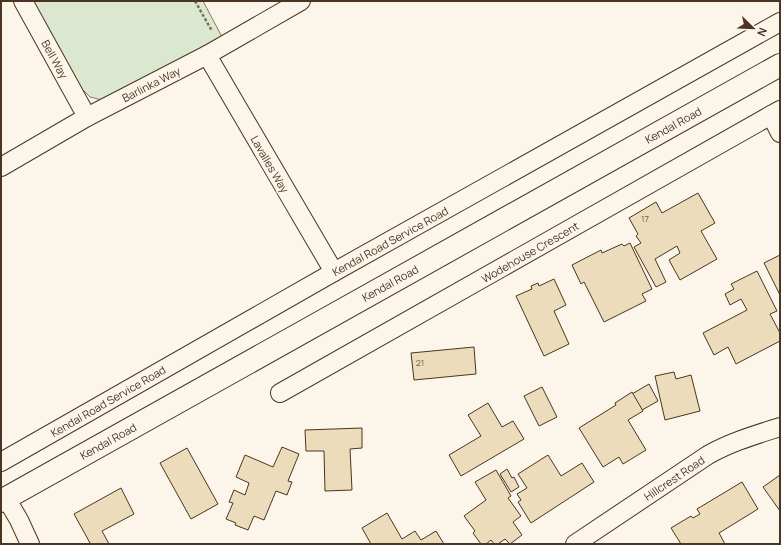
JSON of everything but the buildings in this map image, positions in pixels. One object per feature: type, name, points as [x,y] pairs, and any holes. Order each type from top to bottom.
[{"type":"main road","name":"Kendal Road","points":[[4,500],[780,65]]},
{"type":"street","name":"Bell Way","points":[[23,1],[87,117]]},
{"type":"street","name":"Barlinka Way","points":[[1,167],[87,117],[214,51],[301,1]]},
{"type":"street","name":"Kendal Road Service Road","points":[[1,462],[334,272],[780,22]]},
{"type":"street","name":"Lavalles Way","points":[[214,51],[334,272]]},
{"type":"street","points":[[776,113],[780,133]]},
{"type":"street","name":"Wodehouse Crescent","points":[[280,393],[776,113]]},
{"type":"street","name":"Hillcrest Road","points":[[575,544],[600,537],[714,452],[738,441],[780,427]]},
{"type":"street","points":[[4,500],[19,520],[30,544]]},
{"type":"path","points":[[195,1],[214,51]]},
{"type":"green space","points":[[31,1],[203,1],[221,35],[221,47],[102,100],[90,97],[81,88]]}]
